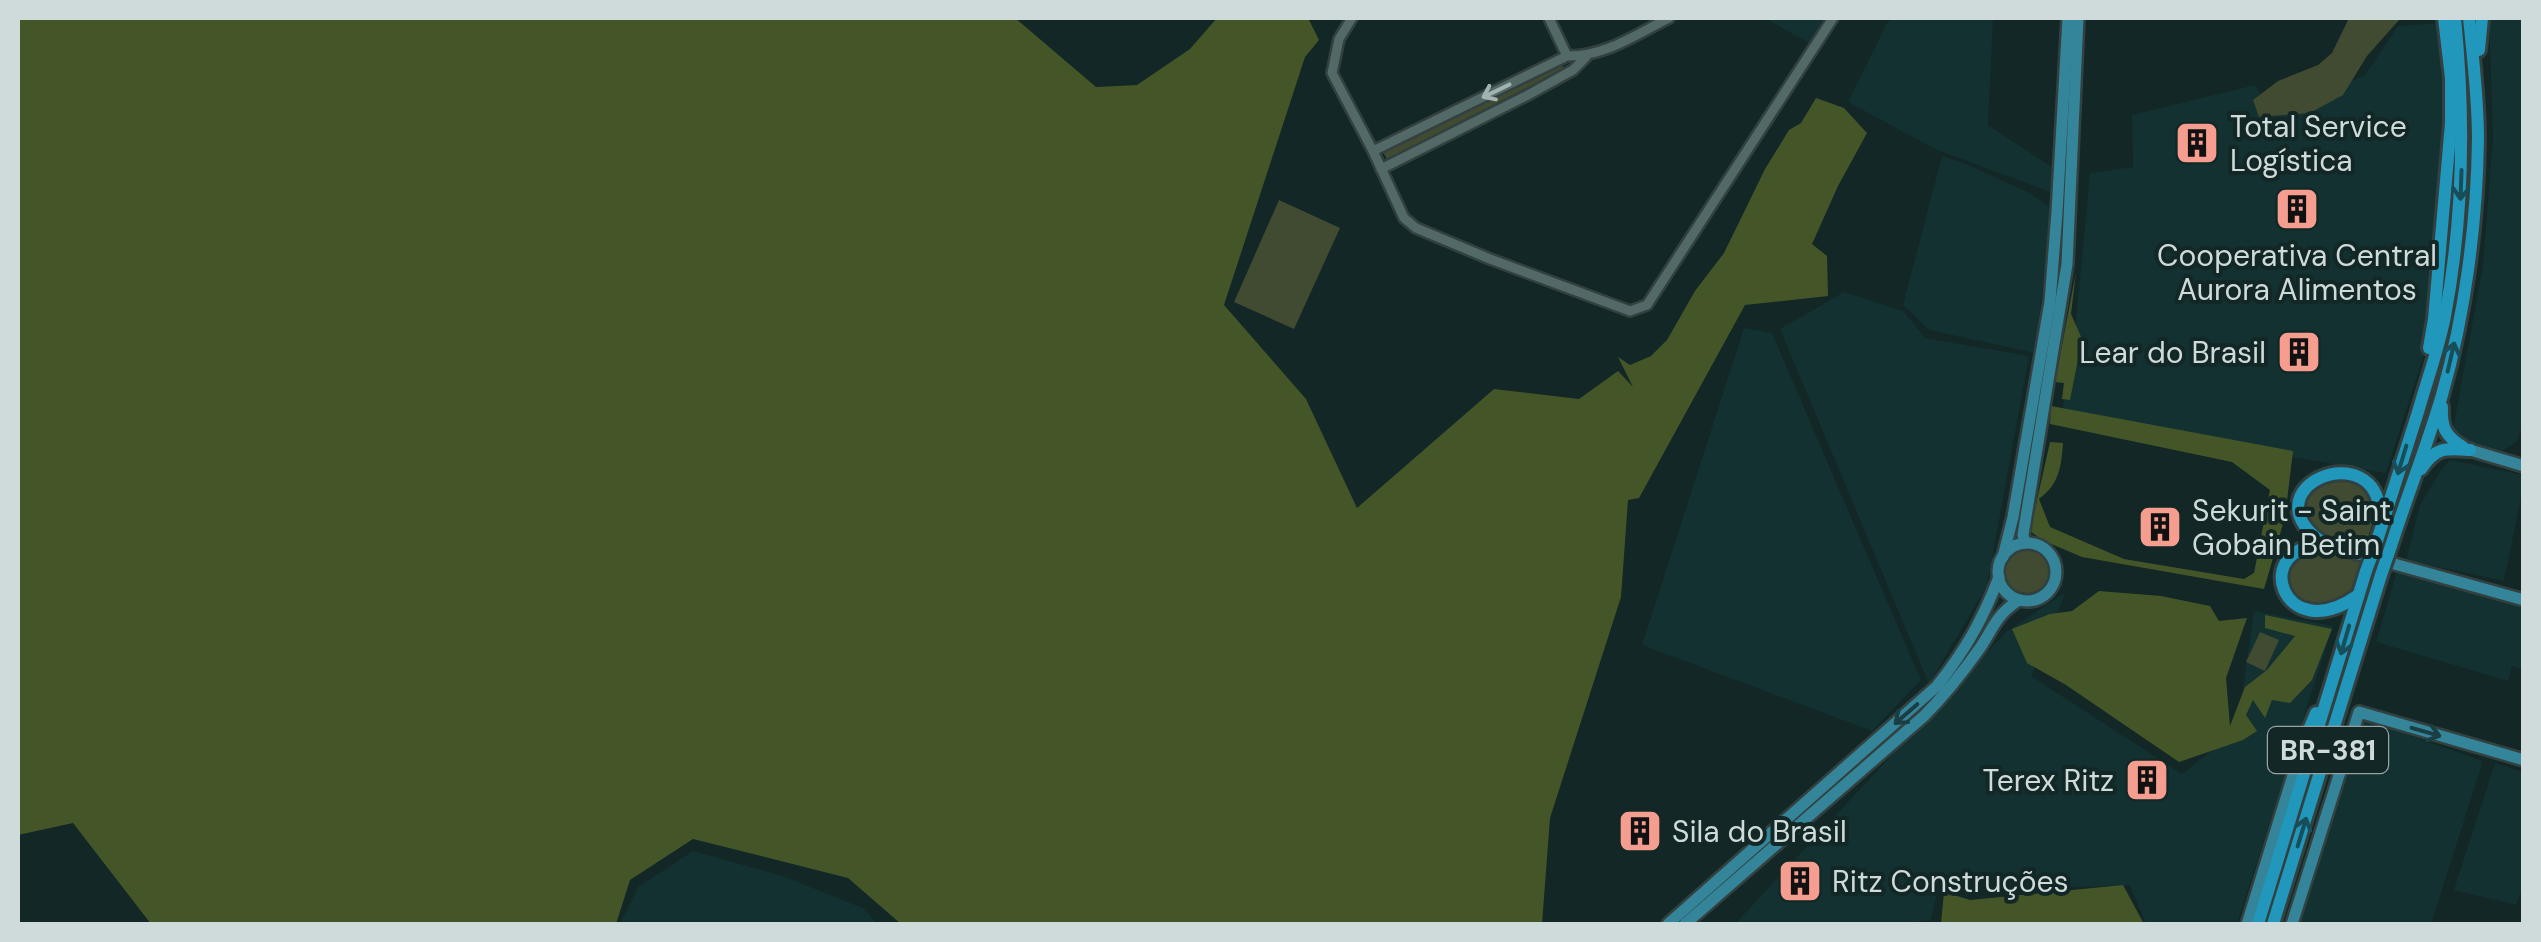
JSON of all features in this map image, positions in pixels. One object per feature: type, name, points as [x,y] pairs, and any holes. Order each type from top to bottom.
[{"type":"highway","name":"BR-381","points":[[2424,391],[2451,123],[2444,18]]},
{"type":"highway","name":"BR-381","points":[[2258,924],[2444,320],[2460,203],[2462,83],[2455,18]]},
{"type":"highway","name":"BR-381","points":[[2273,924],[2381,575],[2442,394],[2460,317],[2474,210],[2478,138],[2469,18]]},
{"type":"highway","points":[[2476,82],[2482,18]]},
{"type":"highway","points":[[2442,394],[2441,425],[2455,442],[2470,450]]},
{"type":"highway","points":[[2412,483],[2431,454],[2453,448],[2470,450]]},
{"type":"highway","points":[[2326,545],[2307,530],[2299,508],[2302,490],[2321,476],[2338,473],[2369,483],[2380,506],[2380,530]]},
{"type":"highway","points":[[2326,545],[2304,546],[2293,552],[2283,566],[2281,585],[2286,594],[2298,606],[2320,612],[2334,610],[2358,595]]},
{"type":"highway","name":"BR-381","points":[[2302,746],[2321,700],[2332,685]]},
{"type":"main road","points":[[1668,924],[1938,686],[1982,620],[1999,577],[2013,517],[2060,264],[2068,18]]},
{"type":"main road","points":[[2025,543],[2060,264],[2078,18]]},
{"type":"main road","points":[[2470,450],[2524,466]]},
{"type":"main road","points":[[1999,577],[2006,591],[2028,601],[2051,588],[2056,570],[2042,547],[2016,545],[2003,556]]},
{"type":"main road","points":[[2326,545],[2524,600]]},
{"type":"main road","points":[[1684,924],[1924,716],[1982,645],[2002,611],[2019,600]]},
{"type":"main road","name":"BR-381","points":[[2292,924],[2359,712],[2524,760]]},
{"type":"main road","name":"BR-381","points":[[2247,924],[2302,746]]},
{"type":"street","points":[[1352,18],[1339,39],[1332,73],[1404,218],[1416,228],[1490,259],[1630,311],[1647,305],[1833,18]]},
{"type":"street","points":[[1548,18],[1567,56]]},
{"type":"street","points":[[1382,169],[1526,96],[1573,70],[1586,57],[1669,18]]},
{"type":"street","points":[[1373,151],[1567,56],[1586,57]]},
{"type":"shaded area","points":[[1765,18],[1824,18],[1809,43]]},
{"type":"shaded area","points":[[1893,18],[1993,18],[1988,125],[2052,167],[2053,193],[1935,149],[1848,102]]},
{"type":"shaded area","points":[[2489,18],[2523,18],[2524,384],[2521,429],[2517,441],[2503,451],[2470,445],[2453,429],[2483,265],[2493,137]]},
{"type":"shaded area","points":[[2440,23],[2446,102],[2426,349],[2386,473],[2061,418],[2074,341],[2090,173],[2133,167],[2132,115],[2255,85],[2275,117],[2365,75],[2398,26]]},
{"type":"shaded area","points":[[1942,156],[2030,193],[2052,209],[2035,353],[1929,330],[1903,305]]},
{"type":"shaded area","points":[[1844,292],[1903,311],[1925,338],[2029,356],[1987,586],[1929,684],[1780,329]]},
{"type":"shaded area","points":[[1744,328],[1772,333],[1921,680],[1872,731],[1642,645]]},
{"type":"shaded area","points":[[2450,460],[2523,475],[2504,581],[2406,560],[2420,505]]},
{"type":"shaded area","points":[[2398,568],[2523,605],[2523,669],[2512,666],[2508,681],[2376,642]]},
{"type":"shaded area","name":"Terex Ritz","points":[[2066,592],[2031,676],[2182,774],[2237,731],[2254,611],[2333,626],[2237,924],[2146,924],[2130,885],[1937,892],[1931,920],[1895,924],[1735,924],[2006,632]]},
{"type":"shaded area","points":[[2360,718],[2483,761],[2431,924],[2295,924]]},
{"type":"shaded area","points":[[2495,763],[2523,772],[2523,885],[2516,905],[2454,890]]},
{"type":"shaded area","points":[[693,851],[783,876],[863,908],[877,924],[620,924],[638,887]]},
{"type":"green space","points":[[18,18],[1015,18],[1096,87],[1137,85],[1190,49],[1217,18],[1308,18],[1319,40],[1305,57],[1224,305],[1306,399],[1357,508],[1494,389],[1579,399],[1618,371],[1633,387],[1618,357],[1630,365],[1651,356],[1667,340],[1695,291],[1724,253],[1789,130],[1801,123],[1816,98],[1844,108],[1867,133],[1812,244],[1827,256],[1828,296],[1745,305],[1639,498],[1628,500],[1621,597],[1550,818],[1542,924],[901,924],[848,878],[693,839],[630,880],[616,924],[151,924],[73,823],[18,835]]},
{"type":"green space","points":[[2349,18],[2426,18],[2399,20],[2367,56],[2343,95],[2310,113],[2259,117],[2253,100],[2278,81],[2318,65],[2332,53]]},
{"type":"green space","points":[[1560,62],[1564,69],[1387,159],[1383,152]]},
{"type":"green space","points":[[1279,200],[1340,228],[1294,329],[1234,302]]},
{"type":"green space","points":[[2076,272],[2071,314],[2082,339],[2070,400],[2062,399],[2064,383],[2055,382]]},
{"type":"green space","points":[[2051,406],[2293,451],[2285,517],[2264,589],[2082,557],[2030,531],[2050,442],[2063,443],[2058,474],[2039,499],[2050,527],[2124,559],[2244,579],[2254,573],[2270,490],[2232,462],[2050,424]]},
{"type":"green space","points":[[2332,478],[2361,484],[2377,509],[2365,547],[2320,534],[2302,510],[2308,491]]},
{"type":"green space","points":[[2027,547],[2043,554],[2050,570],[2043,586],[2027,593],[2011,586],[2004,570],[2011,554]]},
{"type":"green space","points":[[2325,551],[2362,562],[2351,595],[2316,608],[2298,603],[2288,589],[2286,570],[2295,557]]},
{"type":"green space","points":[[2099,591],[2161,596],[2210,606],[2219,621],[2247,618],[2226,678],[2230,726],[2245,687],[2267,670],[2295,636],[2265,628],[2265,615],[2332,629],[2312,680],[2290,703],[2272,700],[2265,718],[2253,700],[2246,715],[2257,731],[2243,740],[2179,762],[2027,663],[2012,629],[2050,614],[2072,611]]},
{"type":"green space","points":[[2260,632],[2279,640],[2265,671],[2246,662]]},
{"type":"green space","points":[[2123,885],[2144,924],[1938,924],[1944,892],[1970,900]]},
{"type":"place","name":"Total Service Logística","points":[[2197,143]]},
{"type":"place","name":"Cooperativa Central Aurora Alimentos","points":[[2297,209]]},
{"type":"place","name":"Lear do Brasil","points":[[2299,352]]},
{"type":"place","name":"Sekurit - Saint Gobain Betim","points":[[2160,527]]},
{"type":"place","name":"Terex Ritz","points":[[2147,780]]},
{"type":"place","name":"Sila do Brasil","points":[[1640,831]]},
{"type":"place","name":"Ritz Construções","points":[[1800,881]]}]
